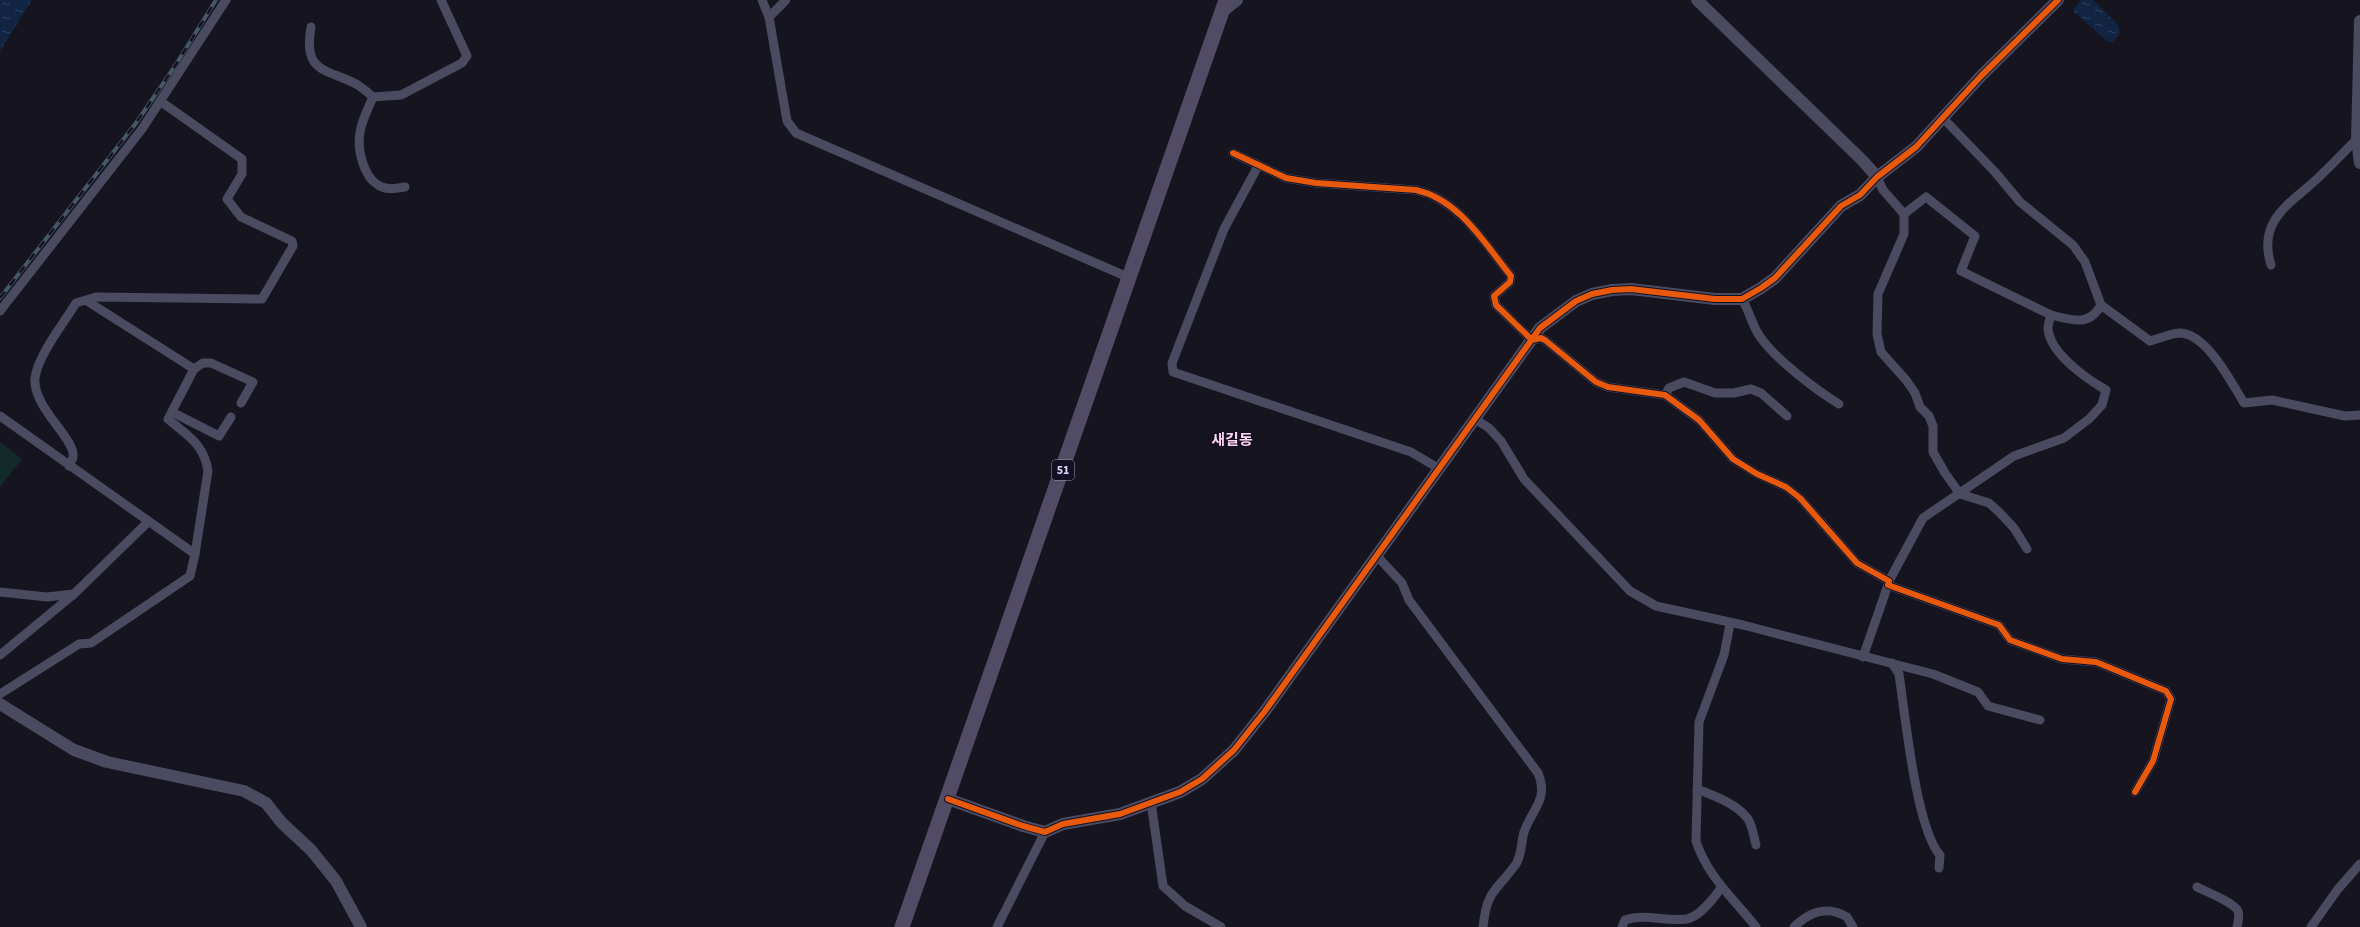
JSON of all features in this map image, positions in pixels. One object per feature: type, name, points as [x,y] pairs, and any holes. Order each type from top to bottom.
[{"type":"main road","name":"51","points":[[902,927],[1224,6]]},
{"type":"street","points":[[0,311],[142,129],[226,0]]},
{"type":"street","points":[[311,27],[310,47],[312,57],[319,68],[328,74],[357,84],[373,97],[401,95],[462,63],[467,56],[441,0]]},
{"type":"street","points":[[762,0],[769,16],[787,121],[796,133],[1130,278]]},
{"type":"street","points":[[769,16],[786,0]]},
{"type":"street","points":[[1224,6],[1237,0]]},
{"type":"street","points":[[1697,0],[1863,161],[1877,178],[1883,190],[1904,214],[1904,234],[1878,294],[1878,340],[1881,352],[1906,380],[1915,393],[1920,407],[1929,416],[1934,426],[1933,452],[1960,494],[1989,503],[2014,528],[2027,549]]},
{"type":"street","points":[[948,799],[1023,826],[1045,832],[1063,824],[1120,814],[1180,792],[1202,779],[1234,750],[1264,711],[1377,556],[1438,468],[1548,320],[1576,302],[1592,294],[1631,289],[1714,299],[1742,299],[1775,278],[1841,206],[1860,195],[1877,178],[1916,147],[1981,76],[2058,0]]},
{"type":"street","points":[[2360,21],[2357,139],[2360,163]]},
{"type":"street","points":[[373,97],[363,122],[359,142],[360,153],[366,170],[378,185],[389,189],[406,187]]},
{"type":"street","points":[[69,466],[73,457],[71,448],[42,405],[36,390],[35,379],[38,367],[48,348],[76,303],[87,301],[96,297],[262,299],[293,246],[292,242],[287,239],[241,217],[227,199],[242,174],[242,159],[160,101]]},
{"type":"street","points":[[1943,118],[1995,172],[2020,202],[2073,245],[2085,262],[2101,305],[2150,341],[2180,333],[2202,342],[2224,371],[2244,403],[2272,400],[2345,416],[2360,415]]},
{"type":"street","points":[[2271,265],[2266,249],[2268,235],[2275,218],[2285,205],[2317,179],[2357,139]]},
{"type":"street","points":[[1233,153],[1286,178],[1316,183],[1416,190],[1430,193],[1450,204],[1464,218],[1511,276],[1510,282],[1494,296],[1496,304],[1532,340]]},
{"type":"street","points":[[1258,166],[1224,228],[1172,363],[1173,372],[1411,452],[1438,468]]},
{"type":"street","points":[[1904,214],[1926,197],[1976,236],[1961,271],[2051,315],[2085,321],[2096,316],[2101,305]]},
{"type":"street","points":[[1742,299],[1756,331],[1765,342],[1804,381],[1839,404]]},
{"type":"street","points":[[87,301],[194,369]]},
{"type":"street","points":[[1863,657],[1888,583],[1923,518],[2014,456],[2064,438],[2089,419],[2102,405],[2106,390],[2085,378],[2065,360],[2052,339],[2048,328],[2051,315]]},
{"type":"street","points":[[1532,340],[1541,338],[1545,340],[1596,382],[1608,387],[1665,395],[1699,420],[1733,459],[1757,474],[1786,486],[1800,498],[1857,563],[1888,583],[1999,625],[2010,640],[2062,659],[2096,662],[2166,690],[2171,699],[2153,761],[2135,792]]},
{"type":"street","points":[[0,694],[79,644],[91,643],[190,576],[208,471],[206,458],[202,449],[168,419],[194,369],[203,363],[211,363],[253,382],[241,403]]},
{"type":"street","points":[[1665,395],[1669,388],[1684,382],[1715,393],[1734,393],[1751,389],[1761,393],[1787,416]]},
{"type":"street","points":[[172,412],[219,436],[231,417]]},
{"type":"street","points":[[0,416],[194,554]]},
{"type":"street","points":[[1475,419],[1501,440],[1524,479],[1630,591],[1656,606],[1730,624],[1743,625],[1933,674],[1978,692],[1988,706],[2040,720]]},
{"type":"street","points":[[0,655],[74,594],[148,522]]},
{"type":"street","points":[[1377,556],[1402,583],[1409,600],[1538,773],[1543,784],[1536,812],[1525,831],[1519,857],[1516,864],[1493,890],[1485,907],[1483,927]]},
{"type":"street","points":[[0,592],[47,596],[74,594]]},
{"type":"street","points":[[1730,624],[1724,655],[1699,722],[1696,841],[1700,855],[1721,888],[1756,927]]},
{"type":"street","points":[[1892,663],[1899,674],[1925,826],[1934,848],[1940,855],[1939,868]]},
{"type":"street","points":[[0,704],[74,750],[107,762],[244,791],[266,803],[282,823],[311,850],[336,881],[360,927]]},
{"type":"street","points":[[1697,789],[1721,799],[1740,810],[1748,820],[1756,845]]},
{"type":"street","points":[[1151,802],[1163,886],[1185,906],[1221,927]]},
{"type":"street","points":[[1000,926],[1045,832]]},
{"type":"street","points":[[2311,927],[2338,889],[2360,864]]},
{"type":"street","points":[[2197,887],[2230,904],[2238,911],[2239,919],[2237,927]]},
{"type":"street","points":[[1622,927],[1625,920],[1634,917],[1688,919],[1709,905],[1721,888]]},
{"type":"street","points":[[1794,927],[1804,917],[1819,911],[1830,910],[1847,917],[1853,927]]},
{"type":"green space","points":[[0,442],[22,459],[0,487]]},
{"type":"water","points":[[0,0],[32,0],[0,51]]},
{"type":"water","points":[[2081,0],[2093,0],[2118,25],[2120,33],[2113,42],[2108,42],[2074,12],[2074,9]]},
{"type":"railway","points":[[0,298],[136,123],[175,66],[216,0]]},
{"type":"cycle path","points":[[948,799],[1023,826],[1045,832],[1063,824],[1120,814],[1180,792],[1202,779],[1234,750],[1265,711],[1540,328],[1576,301],[1592,294],[1612,290],[1631,289],[1715,299],[1742,299],[1761,288],[1775,278],[1841,206],[1860,195],[1877,177],[1916,147],[1981,76],[2058,0]]},
{"type":"cycle path","points":[[1233,153],[1286,178],[1316,183],[1416,190],[1432,195],[1446,203],[1470,224],[1511,276],[1510,282],[1494,296],[1496,305],[1532,340],[1541,338],[1545,340],[1596,382],[1608,387],[1665,395],[1699,420],[1733,459],[1757,474],[1786,487],[1800,498],[1857,563],[1889,581],[1888,585],[1999,625],[2010,640],[2062,659],[2096,662],[2166,691],[2171,699],[2153,761],[2135,792]]},
{"type":"district","name":"새길동","points":[[1232,440]]}]
